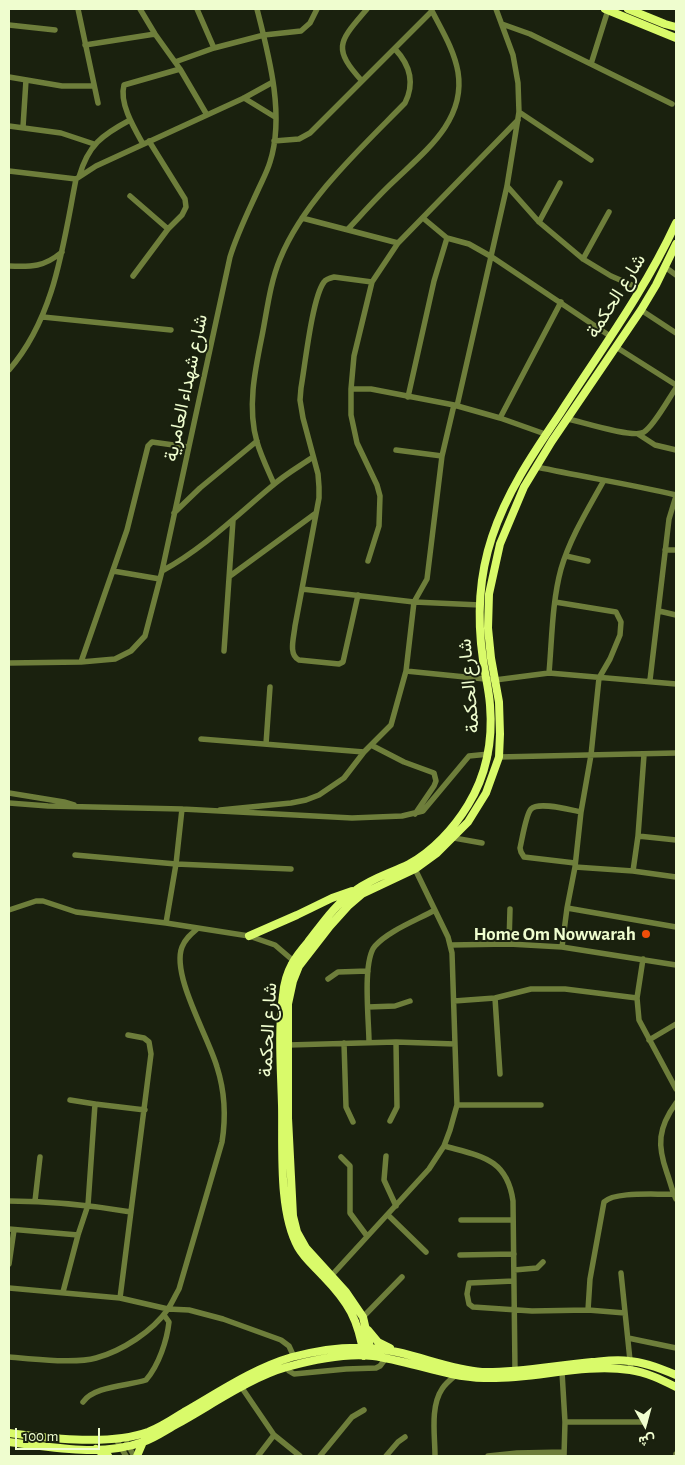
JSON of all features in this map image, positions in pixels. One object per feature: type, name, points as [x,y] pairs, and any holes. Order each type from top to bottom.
[{"type":"street","points":[[78,9],[98,104]]},
{"type":"street","points":[[140,9],[180,69],[206,115]]},
{"type":"street","points":[[198,9],[214,48]]},
{"type":"street","name":"شارع شهداء العامرية","points":[[9,663],[81,662],[115,659],[124,656],[144,636],[162,571],[230,257],[238,233],[269,165],[274,141],[273,82],[257,9]]},
{"type":"street","points":[[175,62],[214,48],[264,35],[301,31],[308,26],[317,9]]},
{"type":"street","points":[[362,81],[346,62],[342,50],[346,35],[367,9]]},
{"type":"street","points":[[220,810],[291,803],[319,795],[344,778],[364,752],[391,725],[406,670],[414,602],[426,579],[442,456],[492,257],[518,120],[516,71],[496,9]]},
{"type":"street","points":[[628,9],[676,27]]},
{"type":"street","points":[[274,141],[299,139],[310,132],[432,10],[447,41],[458,73],[453,112],[441,134],[348,229]]},
{"type":"street","points":[[591,64],[607,10],[676,38]]},
{"type":"street","points":[[502,24],[530,34],[672,104]]},
{"type":"street","points":[[9,25],[55,30]]},
{"type":"street","points":[[85,45],[155,34]]},
{"type":"street","points":[[274,484],[257,441],[252,393],[267,307],[280,258],[302,218],[330,182],[405,103],[409,95],[411,80],[406,62],[395,49]]},
{"type":"street","points":[[132,276],[168,229],[182,215],[186,208],[186,202],[130,120],[123,92],[124,85],[180,69]]},
{"type":"street","points":[[9,77],[62,86],[94,86]]},
{"type":"street","points":[[23,127],[26,80]]},
{"type":"street","points":[[9,171],[77,178],[96,166],[244,98],[273,82]]},
{"type":"street","points":[[244,98],[275,117]]},
{"type":"street","points":[[519,112],[591,160]]},
{"type":"street","points":[[9,370],[43,316],[62,252],[77,178],[84,161],[94,144],[130,120]]},
{"type":"street","points":[[368,561],[379,526],[380,496],[356,436],[350,414],[350,389],[354,356],[372,282],[398,242],[518,120]]},
{"type":"street","points":[[9,126],[61,133],[94,144]]},
{"type":"street","points":[[539,222],[560,183]]},
{"type":"street","points":[[507,186],[539,222],[583,259],[611,276],[641,289]]},
{"type":"street","points":[[130,196],[168,229]]},
{"type":"street","points":[[583,259],[610,212]]},
{"type":"street","points":[[302,218],[398,242]]},
{"type":"street","points":[[423,218],[447,238],[469,244],[492,257],[610,336]]},
{"type":"street","name":"شارع الحكمة","points":[[362,1326],[342,1297],[300,1251],[292,1234],[287,1212],[284,1184],[281,1017],[283,992],[287,976],[338,906],[356,889],[408,864],[428,852],[467,808],[483,774],[491,743],[491,707],[482,658],[480,605],[486,559],[496,526],[515,483],[545,434],[641,289],[664,249],[676,223]]},
{"type":"street","points":[[408,397],[434,281],[447,238]]},
{"type":"street","name":"شارع الحكمة","points":[[368,1352],[362,1326],[363,1317],[332,1275],[306,1248],[297,1232],[293,1216],[288,1127],[288,1044],[290,994],[296,963],[355,899],[415,869],[437,854],[468,822],[486,792],[499,756],[500,716],[491,658],[488,607],[492,577],[505,528],[524,487],[536,467],[641,310],[676,244]]},
{"type":"street","points":[[9,266],[41,265],[51,261],[62,252]]},
{"type":"street","points":[[665,267],[676,275]]},
{"type":"street","points":[[358,595],[343,662],[339,664],[295,658],[293,642],[320,487],[300,400],[316,303],[323,284],[329,278],[372,282]]},
{"type":"street","points":[[500,418],[561,302]]},
{"type":"street","points":[[641,310],[676,333]]},
{"type":"street","points":[[43,316],[171,330]]},
{"type":"street","points":[[568,419],[628,434],[644,433],[676,386],[616,346]]},
{"type":"street","points":[[350,389],[371,390],[455,406],[500,418],[545,434]]},
{"type":"street","points":[[638,434],[655,444],[676,450]]},
{"type":"street","points":[[174,513],[200,488],[257,441]]},
{"type":"street","points":[[81,662],[133,508],[148,446],[152,442],[188,447]]},
{"type":"street","points":[[396,450],[442,456]]},
{"type":"street","points":[[162,571],[195,551],[234,520],[274,484],[313,457]]},
{"type":"street","points":[[536,467],[603,482],[636,486],[676,495],[669,519],[650,680]]},
{"type":"street","points":[[549,673],[555,602],[561,570],[580,524],[603,482]]},
{"type":"street","points":[[230,576],[316,513]]},
{"type":"street","points":[[224,651],[234,520]]},
{"type":"street","points":[[665,550],[676,550]]},
{"type":"street","points":[[566,556],[588,561]]},
{"type":"street","points":[[113,571],[160,579]]},
{"type":"street","points":[[302,589],[414,602],[480,605]]},
{"type":"street","points":[[555,602],[614,612],[619,616],[621,627],[617,645],[599,678],[591,755],[562,947]]},
{"type":"street","points":[[659,611],[676,615]]},
{"type":"street","points":[[406,670],[495,680],[549,673],[599,678],[650,680],[676,684]]},
{"type":"street","points":[[266,744],[270,687]]},
{"type":"street","points":[[201,739],[364,752]]},
{"type":"street","points":[[371,745],[404,762],[434,773],[436,781],[434,786],[416,814]]},
{"type":"street","points":[[9,803],[48,806],[220,810],[352,818],[395,817],[423,811],[469,756],[489,754]]},
{"type":"street","points":[[499,756],[676,754]]},
{"type":"street","points":[[633,871],[638,836],[644,755]]},
{"type":"street","points":[[9,793],[64,802],[76,806]]},
{"type":"street","points":[[581,812],[544,805],[533,808],[528,814],[520,848],[524,857],[676,877]]},
{"type":"street","points":[[166,923],[176,864],[182,809]]},
{"type":"street","points":[[638,836],[676,840]]},
{"type":"street","points":[[454,838],[482,843]]},
{"type":"street","points":[[76,855],[176,864],[291,869]]},
{"type":"street","points":[[332,1275],[429,1169],[444,1146],[457,1105],[451,945],[415,869]]},
{"type":"street","points":[[249,936],[356,889]]},
{"type":"street","points":[[9,910],[36,901],[43,901],[76,912],[249,936],[275,945],[296,963]]},
{"type":"street","points":[[567,908],[676,927]]},
{"type":"street","points":[[508,944],[510,909]]},
{"type":"street","points":[[369,1042],[368,970],[371,952],[382,940],[435,910]]},
{"type":"street","points":[[9,1357],[66,1360],[96,1359],[128,1344],[143,1334],[164,1315],[182,1280],[225,1126],[223,1087],[217,1065],[204,1037],[185,984],[181,963],[182,948],[186,940],[197,929]]},
{"type":"street","points":[[451,945],[508,944],[562,947],[676,966]]},
{"type":"street","points":[[643,959],[637,998],[639,1020],[676,1089]]},
{"type":"street","points":[[328,979],[338,972],[368,970]]},
{"type":"street","points":[[454,1001],[495,998],[531,989],[565,989],[637,998]]},
{"type":"street","points":[[495,998],[500,1074]]},
{"type":"street","points":[[368,1007],[396,1006],[410,1001]]},
{"type":"street","points":[[649,1040],[676,1024]]},
{"type":"street","points":[[120,1298],[145,1110],[151,1048],[149,1042],[144,1038],[128,1035]]},
{"type":"street","points":[[288,1044],[396,1042],[455,1044]]},
{"type":"street","points":[[390,1121],[396,1107],[396,1042]]},
{"type":"street","points":[[344,1043],[346,1107],[353,1122]]},
{"type":"street","points":[[70,1100],[145,1110]]},
{"type":"street","points":[[588,1310],[590,1279],[604,1202],[610,1198],[626,1195],[675,1196],[661,1158],[660,1143],[666,1121],[676,1103]]},
{"type":"street","points":[[63,1292],[88,1205],[96,1104]]},
{"type":"street","points":[[457,1105],[541,1105]]},
{"type":"street","points":[[444,1146],[482,1156],[500,1168],[507,1177],[511,1187],[514,1254],[515,1370]]},
{"type":"street","points":[[341,1156],[350,1166],[350,1213],[366,1236]]},
{"type":"street","points":[[386,1156],[384,1180],[396,1206]]},
{"type":"street","points":[[35,1201],[40,1157]]},
{"type":"street","points":[[9,1201],[88,1205],[131,1212]]},
{"type":"street","points":[[388,1215],[426,1252]]},
{"type":"street","points":[[461,1220],[513,1220]]},
{"type":"street","points":[[9,1264],[11,1229],[78,1235]]},
{"type":"street","points":[[460,1255],[514,1254]]},
{"type":"street","points":[[514,1270],[537,1268],[543,1262]]},
{"type":"street","points":[[621,1273],[631,1370]]},
{"type":"street","points":[[363,1317],[402,1277]]},
{"type":"street","points":[[514,1281],[469,1283],[468,1303],[471,1306],[514,1310],[588,1310],[625,1313]]},
{"type":"street","points":[[9,1288],[120,1298],[168,1309],[189,1310],[223,1319],[281,1340],[289,1346],[294,1357]]},
{"type":"street","points":[[83,1402],[98,1391],[146,1380],[155,1368],[166,1335],[169,1322],[164,1315]]},
{"type":"street","points":[[349,1348],[362,1326],[378,1342],[396,1351],[476,1371],[515,1370],[630,1361],[676,1375]]},
{"type":"street","points":[[628,1338],[676,1348]]},
{"type":"street","points":[[9,1433],[61,1438],[125,1438],[157,1428],[244,1378],[278,1362],[294,1357],[349,1348],[456,1375],[496,1378],[590,1369],[631,1370],[676,1387]]},
{"type":"street","points":[[9,1442],[96,1449],[124,1447],[143,1442],[242,1388],[287,1367],[368,1352],[396,1351]]},
{"type":"street","points":[[287,1367],[289,1372],[294,1374],[376,1368],[386,1358]]},
{"type":"street","points":[[488,1456],[517,1453],[564,1454],[565,1422],[562,1372]]},
{"type":"street","points":[[436,1456],[434,1420],[436,1406],[441,1390],[456,1375]]},
{"type":"street","points":[[242,1388],[274,1436],[300,1456]]},
{"type":"street","points":[[320,1456],[352,1417],[364,1410]]},
{"type":"street","points":[[565,1422],[645,1422]]},
{"type":"street","points":[[258,1456],[274,1436]]},
{"type":"street","points":[[125,1438],[126,1456]]},
{"type":"street","points":[[386,1456],[398,1442],[405,1438]]},
{"type":"street","points":[[116,1439],[136,1456],[143,1442]]},
{"type":"street","points":[[96,1449],[108,1456]]},
{"type":"place","name":"Home Om Nowwarah","points":[[646,934]]}]
